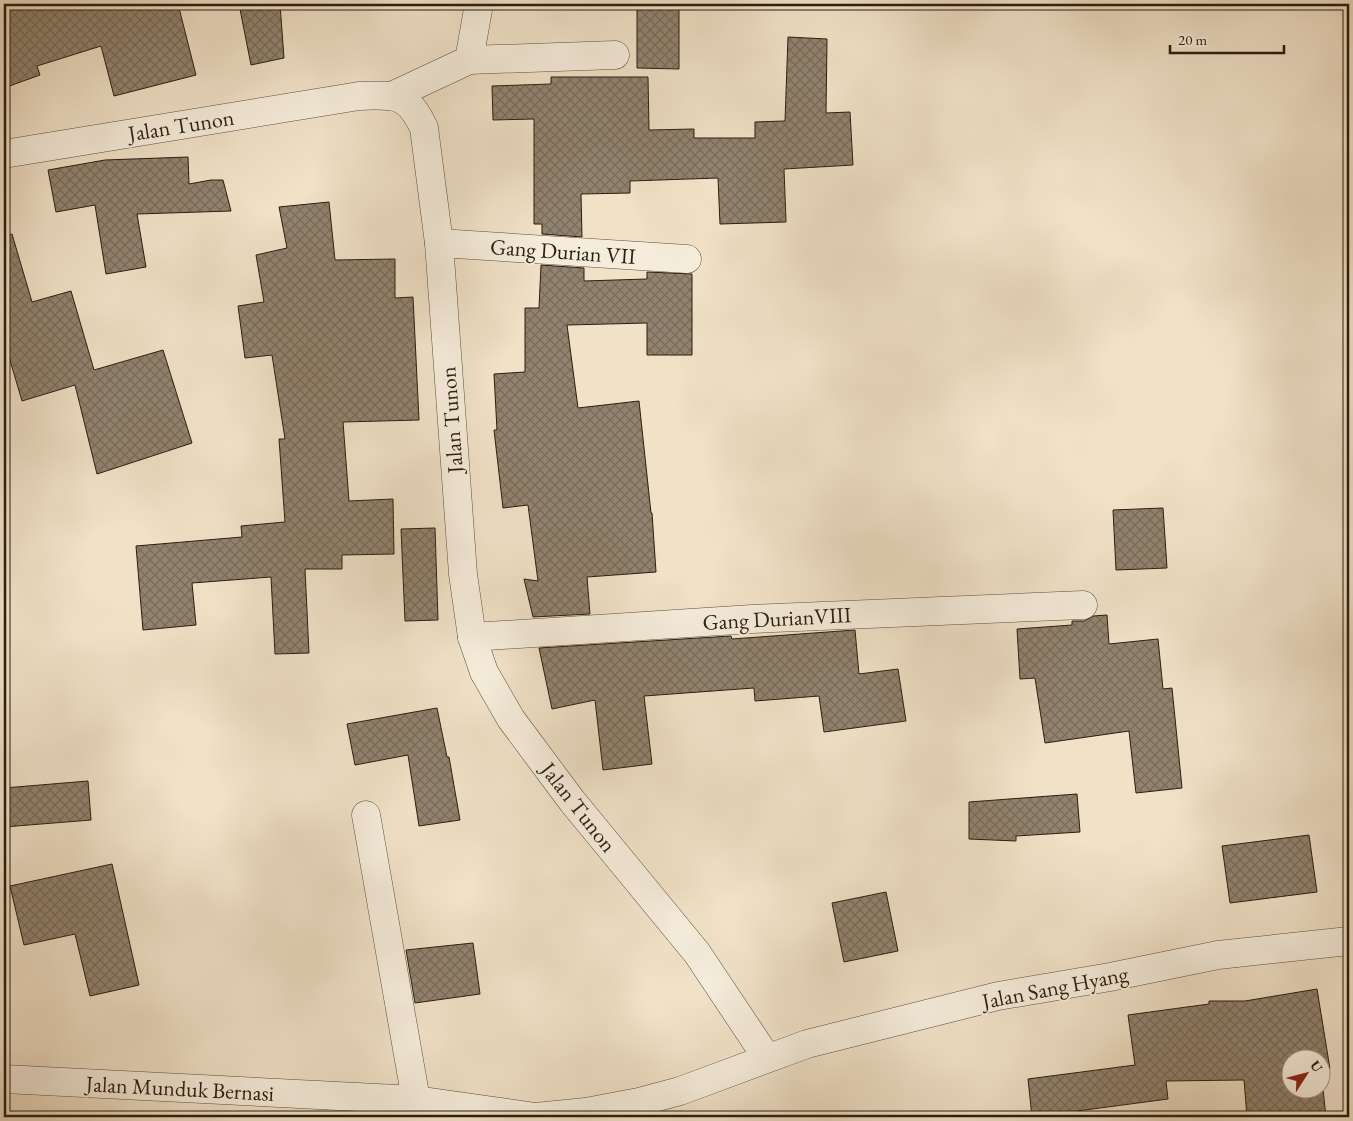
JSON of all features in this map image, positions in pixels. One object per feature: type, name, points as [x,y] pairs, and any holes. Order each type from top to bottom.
[{"type":"street","points":[[470,60],[479,4]]},
{"type":"street","points":[[394,95],[470,60],[614,55]]},
{"type":"street","name":"Jalan Tunon","points":[[4,154],[336,99],[394,95],[409,104],[417,112],[424,128],[439,243],[462,574],[472,637],[484,672],[511,719],[572,801],[697,953],[767,1058]]},
{"type":"street","name":"Gang Durian VII","points":[[439,243],[687,259]]},
{"type":"street","name":"Gang DurianVIII","points":[[472,637],[752,619],[1083,605]]},
{"type":"street","points":[[366,815],[416,1100]]},
{"type":"street","name":"Jalan Sang Hyang","points":[[767,1058],[834,1037],[998,996],[1110,977],[1218,955],[1349,941]]},
{"type":"street","name":"Jalan Munduk Bernasi","points":[[4,1079],[416,1100],[536,1117],[586,1112],[680,1091],[767,1058]]},
{"type":"building","points":[[4,4],[178,4],[196,75],[114,96],[101,46],[37,66],[40,75],[4,88]]},
{"type":"building","points":[[239,4],[280,4],[284,58],[251,65]]},
{"type":"building","points":[[637,4],[679,4],[679,69],[637,68]]},
{"type":"building","points":[[788,37],[827,39],[826,113],[850,112],[853,165],[784,169],[786,222],[720,224],[718,178],[630,181],[630,193],[581,194],[582,237],[542,234],[542,224],[534,224],[534,119],[493,120],[492,86],[551,84],[551,77],[648,77],[649,130],[694,129],[694,138],[755,138],[755,122],[785,121]]},
{"type":"building","points":[[188,157],[189,184],[223,180],[231,211],[137,214],[146,267],[106,274],[95,205],[56,212],[48,170],[105,160]]},
{"type":"building","points":[[329,202],[335,260],[395,259],[395,298],[413,297],[419,420],[343,422],[349,501],[393,499],[394,554],[342,555],[342,569],[305,569],[309,653],[275,654],[271,577],[192,583],[196,625],[143,630],[136,546],[242,537],[241,526],[285,522],[279,439],[285,439],[272,355],[245,358],[238,306],[264,302],[256,255],[287,248],[279,207]]},
{"type":"building","points":[[12,234],[32,302],[71,291],[94,370],[163,350],[192,443],[97,474],[75,385],[22,401],[4,340],[4,236]]},
{"type":"building","points":[[541,265],[584,268],[584,281],[647,279],[647,272],[692,274],[692,355],[647,355],[647,323],[567,325],[578,408],[639,401],[652,513],[656,572],[587,577],[590,614],[533,617],[524,579],[538,581],[528,505],[503,508],[494,430],[497,430],[494,374],[525,372],[525,308],[539,308]]},
{"type":"building","points":[[1163,508],[1167,568],[1116,570],[1113,510]]},
{"type":"building","points":[[435,528],[438,620],[405,621],[401,529]]},
{"type":"building","points":[[1107,615],[1109,644],[1158,639],[1163,689],[1172,688],[1182,788],[1136,793],[1129,731],[1045,743],[1035,678],[1020,679],[1017,629],[1072,625],[1072,621],[1084,621],[1093,616]]},
{"type":"building","points":[[855,630],[859,674],[898,669],[906,721],[824,732],[819,696],[755,701],[754,688],[644,696],[652,764],[603,770],[595,700],[552,709],[539,648],[731,636],[732,639]]},
{"type":"building","points":[[437,708],[447,757],[449,757],[460,820],[419,826],[408,755],[355,765],[347,724]]},
{"type":"building","points":[[88,781],[91,820],[4,827],[4,788]]},
{"type":"building","points":[[1077,794],[1080,832],[1016,836],[1016,841],[969,839],[969,802]]},
{"type":"building","points":[[1309,835],[1317,892],[1230,903],[1222,846]]},
{"type":"building","points":[[112,864],[139,985],[90,996],[75,934],[24,945],[10,886]]},
{"type":"building","points":[[886,892],[898,951],[844,962],[832,903]]},
{"type":"building","points":[[473,943],[480,994],[415,1003],[406,950]]},
{"type":"building","points":[[1317,989],[1327,1048],[1280,1048],[1280,1098],[1324,1098],[1326,1117],[1247,1117],[1244,1080],[1166,1081],[1168,1099],[1032,1117],[1028,1079],[1135,1065],[1128,1015],[1209,1004],[1209,1001],[1245,1001]]}]
